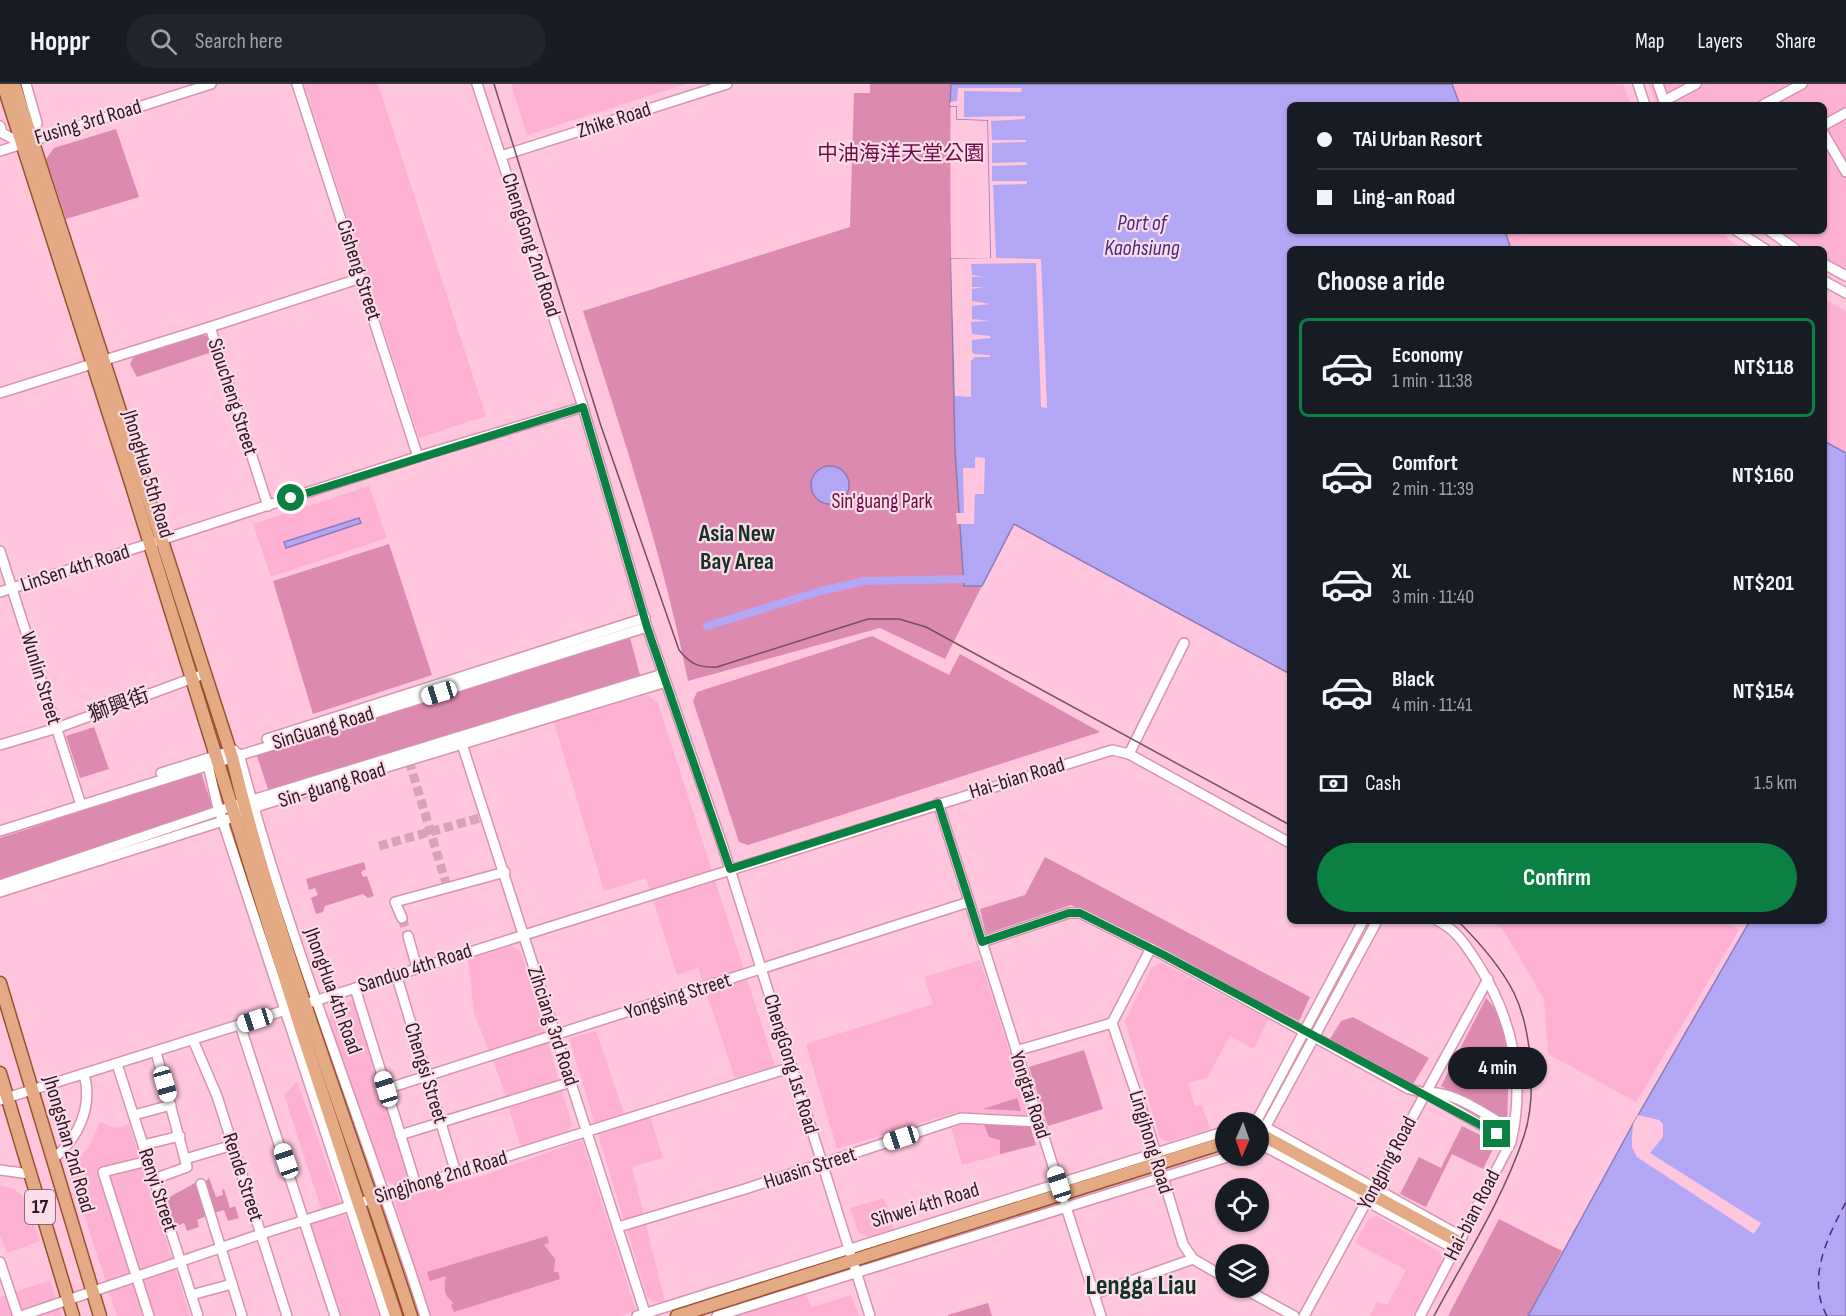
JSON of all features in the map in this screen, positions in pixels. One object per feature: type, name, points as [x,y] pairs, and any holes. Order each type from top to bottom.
[{"type":"main road","name":"JhongHua 5th Road","points":[[3,84],[26,142],[198,676],[233,754],[244,808]]},
{"type":"main road","name":"JhongHua 5th Road","points":[[14,84],[26,142]]},
{"type":"main road","name":"JhongHua 5th Road","points":[[198,676],[214,761],[244,808]]},
{"type":"main road","name":"JhongHua 4th Road","points":[[244,808],[355,1204],[396,1316]]},
{"type":"main road","name":"Jhongshan 2nd Road","points":[[0,983],[100,1316]]},
{"type":"main road","name":"JhongHua 4th Road","points":[[300,1006],[373,1198],[411,1316]]},
{"type":"main road","name":"17","points":[[0,1073],[3,1097],[30,1174],[73,1316]]},
{"type":"main road","points":[[1269,1136],[1459,1243]]},
{"type":"main road","name":"Sihwei 4th Road","points":[[677,1316],[851,1254],[1157,1157],[1215,1144]]},
{"type":"street","name":"JhongHua 5th Road","points":[[26,84],[37,123],[26,142]]},
{"type":"street","name":"Fusing 3rd Road","points":[[0,151],[211,84]]},
{"type":"street","name":"Cisheng Street","points":[[297,84],[418,457]]},
{"type":"street","name":"ChengGong 2nd Road","points":[[477,84],[583,407]]},
{"type":"street","name":"Zhike Road","points":[[501,156],[727,84]]},
{"type":"street","points":[[1638,84],[1644,102]]},
{"type":"street","points":[[1658,84],[1665,102]]},
{"type":"street","points":[[1667,102],[1695,84]]},
{"type":"street","points":[[1769,102],[1802,84]]},
{"type":"street","points":[[1827,123],[1846,113]]},
{"type":"street","points":[[0,126],[2,133],[26,142]]},
{"type":"street","points":[[1827,139],[1846,172]]},
{"type":"street","points":[[1742,234],[1760,246]]},
{"type":"street","points":[[1774,234],[1791,246]]},
{"type":"street","points":[[1827,266],[1846,276]]},
{"type":"street","points":[[210,327],[361,278]]},
{"type":"street","points":[[1827,283],[1846,293]]},
{"type":"street","name":"Sioucheng Street","points":[[0,393],[99,364],[210,327],[268,506]]},
{"type":"street","points":[[583,407],[646,623],[730,869]]},
{"type":"street","name":"LinSen 4th Road","points":[[0,592],[418,457],[583,407]]},
{"type":"street","name":"Wunlin Street","points":[[0,551],[80,802]]},
{"type":"street","name":"SinGuang Road","points":[[0,825],[214,761],[646,623]]},
{"type":"street","points":[[1130,754],[1184,643]]},
{"type":"street","name":"獅興街","points":[[0,745],[57,728],[198,676]]},
{"type":"street","name":"Sin-guang Road","points":[[0,892],[223,821],[244,808],[664,678]]},
{"type":"street","name":"Zihciang 3rd Road","points":[[461,740],[618,1227],[643,1315]]},
{"type":"street","name":"Hai-bian Road","points":[[730,869],[1102,752],[1121,750],[1287,841]]},
{"type":"street","name":"JhongHua 4th Road","points":[[214,761],[219,810],[223,821],[300,1006],[386,1194],[424,1316]]},
{"type":"street","name":"SinGuang Road","points":[[0,831],[80,802]]},
{"type":"street","name":"Yongtai Road","points":[[938,803],[1101,1316]]},
{"type":"street","points":[[0,885],[219,810],[244,808]]},
{"type":"street","name":"Sanduo 4th Road","points":[[3,1097],[156,1052],[730,869]]},
{"type":"street","name":"ChengGong 1st Road","points":[[730,869],[851,1254]]},
{"type":"street","points":[[402,918],[395,902],[505,872]]},
{"type":"street","name":"Yongsing Street","points":[[386,1089],[969,902]]},
{"type":"street","points":[[982,942],[1069,913],[1080,913],[1151,948],[1409,1089],[1425,1093],[1510,1142]]},
{"type":"street","points":[[1266,1112],[1303,1031],[1361,924]]},
{"type":"street","points":[[1269,1112],[1314,1037],[1375,924]]},
{"type":"street","name":"Hai-bian Road","points":[[1420,1316],[1510,1142],[1516,1097],[1514,1049],[1500,1002],[1488,979],[1458,934],[1443,924]]},
{"type":"street","points":[[408,936],[417,968]]},
{"type":"street","points":[[1016,1051],[1112,1023],[1151,948]]},
{"type":"street","name":"Chengsi Street","points":[[396,974],[456,1173]]},
{"type":"street","name":"Yongping Road","points":[[1304,1316],[1488,979]]},
{"type":"street","points":[[355,988],[416,1185]]},
{"type":"street","name":"Lingjhong Road","points":[[1112,1023],[1157,1157],[1183,1244],[1193,1259]]},
{"type":"street","points":[[240,1025],[336,1316]]},
{"type":"street","name":"Rende Street","points":[[193,1040],[205,1064],[233,1145],[287,1316]]},
{"type":"street","points":[[156,1052],[186,1163]]},
{"type":"street","name":"Renyi Street","points":[[117,1064],[198,1316]]},
{"type":"street","name":"Singjhong 2nd Road","points":[[19,1316],[261,1234],[792,1067]]},
{"type":"street","points":[[53,1159],[68,1146],[84,1118],[87,1085],[84,1074]]},
{"type":"street","points":[[400,1135],[571,1082]]},
{"type":"street","points":[[1425,1093],[1437,1091],[1450,1096],[1513,1130]]},
{"type":"street","points":[[134,1115],[171,1105]]},
{"type":"street","name":"Huasin Street","points":[[618,1227],[961,1118],[1039,1122]]},
{"type":"street","name":"Sihwei 4th Road","points":[[1157,1157],[1215,1135]]},
{"type":"street","points":[[143,1145],[180,1136]]},
{"type":"street","points":[[154,1179],[186,1163],[233,1145]]},
{"type":"street","points":[[148,1161],[104,1172],[149,1316]]},
{"type":"street","points":[[717,1316],[1215,1161]]},
{"type":"street","points":[[0,1170],[30,1174]]},
{"type":"street","points":[[201,1184],[242,1316]]},
{"type":"street","name":"JhongHua 4th Road","points":[[355,1204],[386,1316]]},
{"type":"street","points":[[851,1254],[870,1316]]},
{"type":"street","name":"Sihwei 4th Road","points":[[643,1315],[851,1254]]},
{"type":"street","points":[[1094,1294],[1193,1259],[1215,1272]]},
{"type":"street","points":[[0,1262],[19,1316]]},
{"type":"street","points":[[191,1295],[232,1284]]},
{"type":"street","points":[[1261,1298],[1294,1316]]},
{"type":"shaded area","points":[[304,84],[378,84],[486,416],[419,438]]},
{"type":"shaded area","points":[[511,84],[686,84],[527,135]]},
{"type":"shaded area","points":[[1452,84],[1623,84],[1630,102],[1459,102]]},
{"type":"shaded area","points":[[1649,84],[1846,84],[1846,282],[1827,272],[1827,246],[1782,246],[1764,234],[1827,234],[1827,102],[1655,102]]},
{"type":"shaded area","points":[[1506,234],[1723,234],[1737,246],[1510,246]]},
{"type":"shaded area","points":[[1827,301],[1846,311],[1846,453],[1827,443]]},
{"type":"shaded area","points":[[369,486],[387,538],[271,577],[253,524]]},
{"type":"shaded area","points":[[647,695],[658,703],[775,1066],[735,1078],[698,968],[677,975],[646,878],[604,891],[554,722]]},
{"type":"shaded area","points":[[1496,924],[1729,924],[1739,930],[1636,1102],[1548,1054],[1544,999],[1502,928]]},
{"type":"shaded area","points":[[511,946],[519,950],[522,955],[572,1124],[567,1132],[521,1148],[500,1079],[474,1013],[468,959]]},
{"type":"shaded area","points":[[980,960],[1030,1115],[957,1112],[837,1149],[806,1044],[933,1004],[924,977]]},
{"type":"shaded area","points":[[1162,963],[1268,1019],[1254,1049],[1230,1036],[1207,1078],[1188,1083],[1195,1106],[1202,1105],[1210,1129],[1168,1142],[1160,1138],[1125,1021],[1152,967]]},
{"type":"shaded area","points":[[356,999],[411,1180],[397,1186],[386,1181],[329,1023],[332,1008]]},
{"type":"shaded area","points":[[596,1031],[624,1113],[647,1107],[663,1158],[632,1167],[665,1302],[653,1302],[647,1297],[569,1038]]},
{"type":"shaded area","points":[[297,1081],[379,1316],[332,1316],[300,1216],[321,1208],[284,1095]]},
{"type":"shaded area","points":[[100,1122],[115,1128],[129,1124],[190,1316],[117,1316],[70,1172],[91,1143]]},
{"type":"shaded area","points":[[960,1122],[983,1122],[1036,1145],[962,1165],[951,1127]]},
{"type":"shaded area","points":[[582,1140],[636,1311],[620,1316],[429,1316],[394,1200],[485,1175]]},
{"type":"shaded area","points":[[0,1185],[14,1189],[23,1196],[40,1241],[7,1253],[0,1236]]},
{"type":"shaded area","points":[[884,1198],[894,1230],[869,1238],[858,1232],[850,1208]]},
{"type":"shaded area","points":[[1377,1216],[1440,1252],[1442,1262],[1413,1316],[1370,1316],[1377,1301],[1387,1305],[1406,1270],[1355,1243],[1369,1219]]},
{"type":"shaded area","points":[[50,1280],[62,1316],[0,1316],[0,1297]]},
{"type":"shaded area","points":[[803,1290],[812,1307],[851,1295],[859,1316],[730,1316]]},
{"type":"green space","points":[[870,84],[951,84],[950,210],[953,335],[964,586],[982,586],[945,659],[880,628],[688,681],[654,541],[583,311],[850,227],[854,93],[870,93]]},
{"type":"green space","points":[[116,129],[139,197],[66,219],[46,159],[54,148]]},
{"type":"green space","points":[[200,334],[207,336],[212,352],[137,377],[130,364],[134,356]]},
{"type":"green space","points":[[389,544],[432,675],[313,714],[273,581]]},
{"type":"green space","points":[[872,636],[949,675],[960,654],[1100,732],[748,845],[739,842],[693,701],[697,692]]},
{"type":"green space","points":[[630,638],[640,675],[269,792],[256,753]]},
{"type":"green space","points":[[94,727],[109,769],[80,778],[66,736]]},
{"type":"green space","points":[[201,772],[214,812],[0,880],[0,838]]},
{"type":"green space","points":[[1045,857],[1310,997],[1299,1021],[1071,905],[986,934],[980,909],[1025,895]]},
{"type":"green space","points":[[364,862],[366,869],[361,872],[363,877],[367,876],[374,896],[368,898],[363,894],[325,906],[323,912],[316,914],[311,898],[318,895],[315,888],[309,890],[306,879]]},
{"type":"green space","points":[[1486,998],[1498,1013],[1505,1036],[1508,1066],[1507,1122],[1441,1086]]},
{"type":"green space","points":[[1353,1017],[1429,1058],[1413,1084],[1330,1039],[1341,1021]]},
{"type":"green space","points":[[1084,1050],[1103,1109],[1048,1126],[1029,1067]]},
{"type":"green space","points":[[1017,1098],[1021,1111],[983,1109]]},
{"type":"green space","points":[[983,1122],[1030,1126],[1036,1145],[1000,1154],[1000,1140],[989,1137]]},
{"type":"green space","points":[[1462,1126],[1496,1143],[1483,1169],[1452,1154],[1426,1207],[1400,1194],[1419,1157],[1441,1168]]},
{"type":"green space","points":[[209,1178],[216,1197],[223,1195],[222,1190],[224,1189],[230,1208],[235,1206],[239,1218],[228,1221],[224,1210],[213,1213],[204,1183]]},
{"type":"green space","points":[[195,1183],[206,1216],[197,1220],[199,1227],[187,1231],[184,1223],[174,1227],[164,1200]]},
{"type":"green space","points":[[1499,1219],[1562,1251],[1528,1316],[1448,1316]]},
{"type":"green space","points":[[547,1236],[549,1243],[544,1245],[555,1259],[554,1272],[558,1272],[560,1279],[454,1312],[451,1305],[454,1303],[445,1291],[446,1276],[430,1281],[427,1272]]},
{"type":"green space","points":[[988,1303],[992,1316],[948,1316],[948,1315]]},
{"type":"water","name":"Port of Kaohsiung","points":[[951,84],[1452,84],[1459,102],[1287,102],[1287,234],[1506,234],[1510,246],[1287,246],[1287,672],[1014,524],[982,586],[964,586],[955,451],[951,259],[991,259],[988,120],[957,119],[957,106],[950,106]]},
{"type":"water","points":[[1827,443],[1846,453],[1846,1316],[1528,1316],[1633,1124],[1748,924],[1827,924]]},
{"type":"water","points":[[830,466],[844,471],[849,485],[844,499],[830,504],[816,499],[811,485],[816,471]]},
{"type":"water","points":[[359,518],[361,523],[286,548],[284,542]]},
{"type":"pier","points":[[958,88],[1022,88],[1021,92],[964,91],[964,117],[1025,116],[1025,119],[991,121],[992,140],[1026,140],[1026,142],[992,143],[992,163],[1026,162],[1027,165],[992,166],[992,181],[1027,181],[1027,184],[993,185],[996,258],[1041,259],[1047,408],[1041,407],[1036,263],[971,264],[972,275],[984,277],[972,277],[972,287],[984,287],[972,289],[972,301],[990,304],[972,306],[972,319],[990,321],[971,322],[972,334],[990,336],[990,338],[972,340],[972,352],[990,355],[990,357],[975,357],[971,361],[971,397],[955,396],[951,259],[991,258],[988,120],[957,119],[957,106],[950,106],[950,102],[957,101]]},
{"type":"pier","points":[[975,457],[985,458],[984,494],[975,494],[974,524],[957,524],[956,513],[964,513],[963,468],[975,468]]},
{"type":"pier","points":[[1638,1115],[1659,1120],[1663,1124],[1663,1137],[1650,1153],[1761,1223],[1754,1234],[1637,1157],[1632,1147],[1632,1137],[1633,1124]]},
{"type":"waterway","points":[[707,626],[821,591],[865,581],[964,579]]},
{"type":"ferry route","points":[[1827,1316],[1821,1302],[1819,1273],[1832,1229],[1846,1202]]},
{"type":"tunnel","points":[[409,761],[446,883]]},
{"type":"tunnel","points":[[379,846],[487,816]]},
{"type":"tunnel","points":[[402,918],[408,936]]},
{"type":"tram line","points":[[494,84],[601,426],[679,650],[687,659],[700,666],[717,667],[868,619],[899,619],[926,627],[1287,823]]},
{"type":"tram line","points":[[1434,1316],[1505,1183],[1524,1136],[1530,1102],[1529,1044],[1520,1008],[1509,983],[1496,964],[1461,924]]},
{"type":"district","name":"Asia New Bay Area","points":[[737,547]]},
{"type":"district","name":"Lengga Liau","points":[[1141,1286]]},
{"type":"route","points":[[291,498],[583,407],[647,627],[674,700],[730,869],[938,803],[982,942],[1069,913],[1080,913],[1254,1003],[1409,1089],[1425,1093],[1497,1134]]},
{"type":"park label","name":"中油海洋天堂公園","points":[[901,153]]},
{"type":"park label","name":"Sin'guang Park","points":[[882,501]]}]
